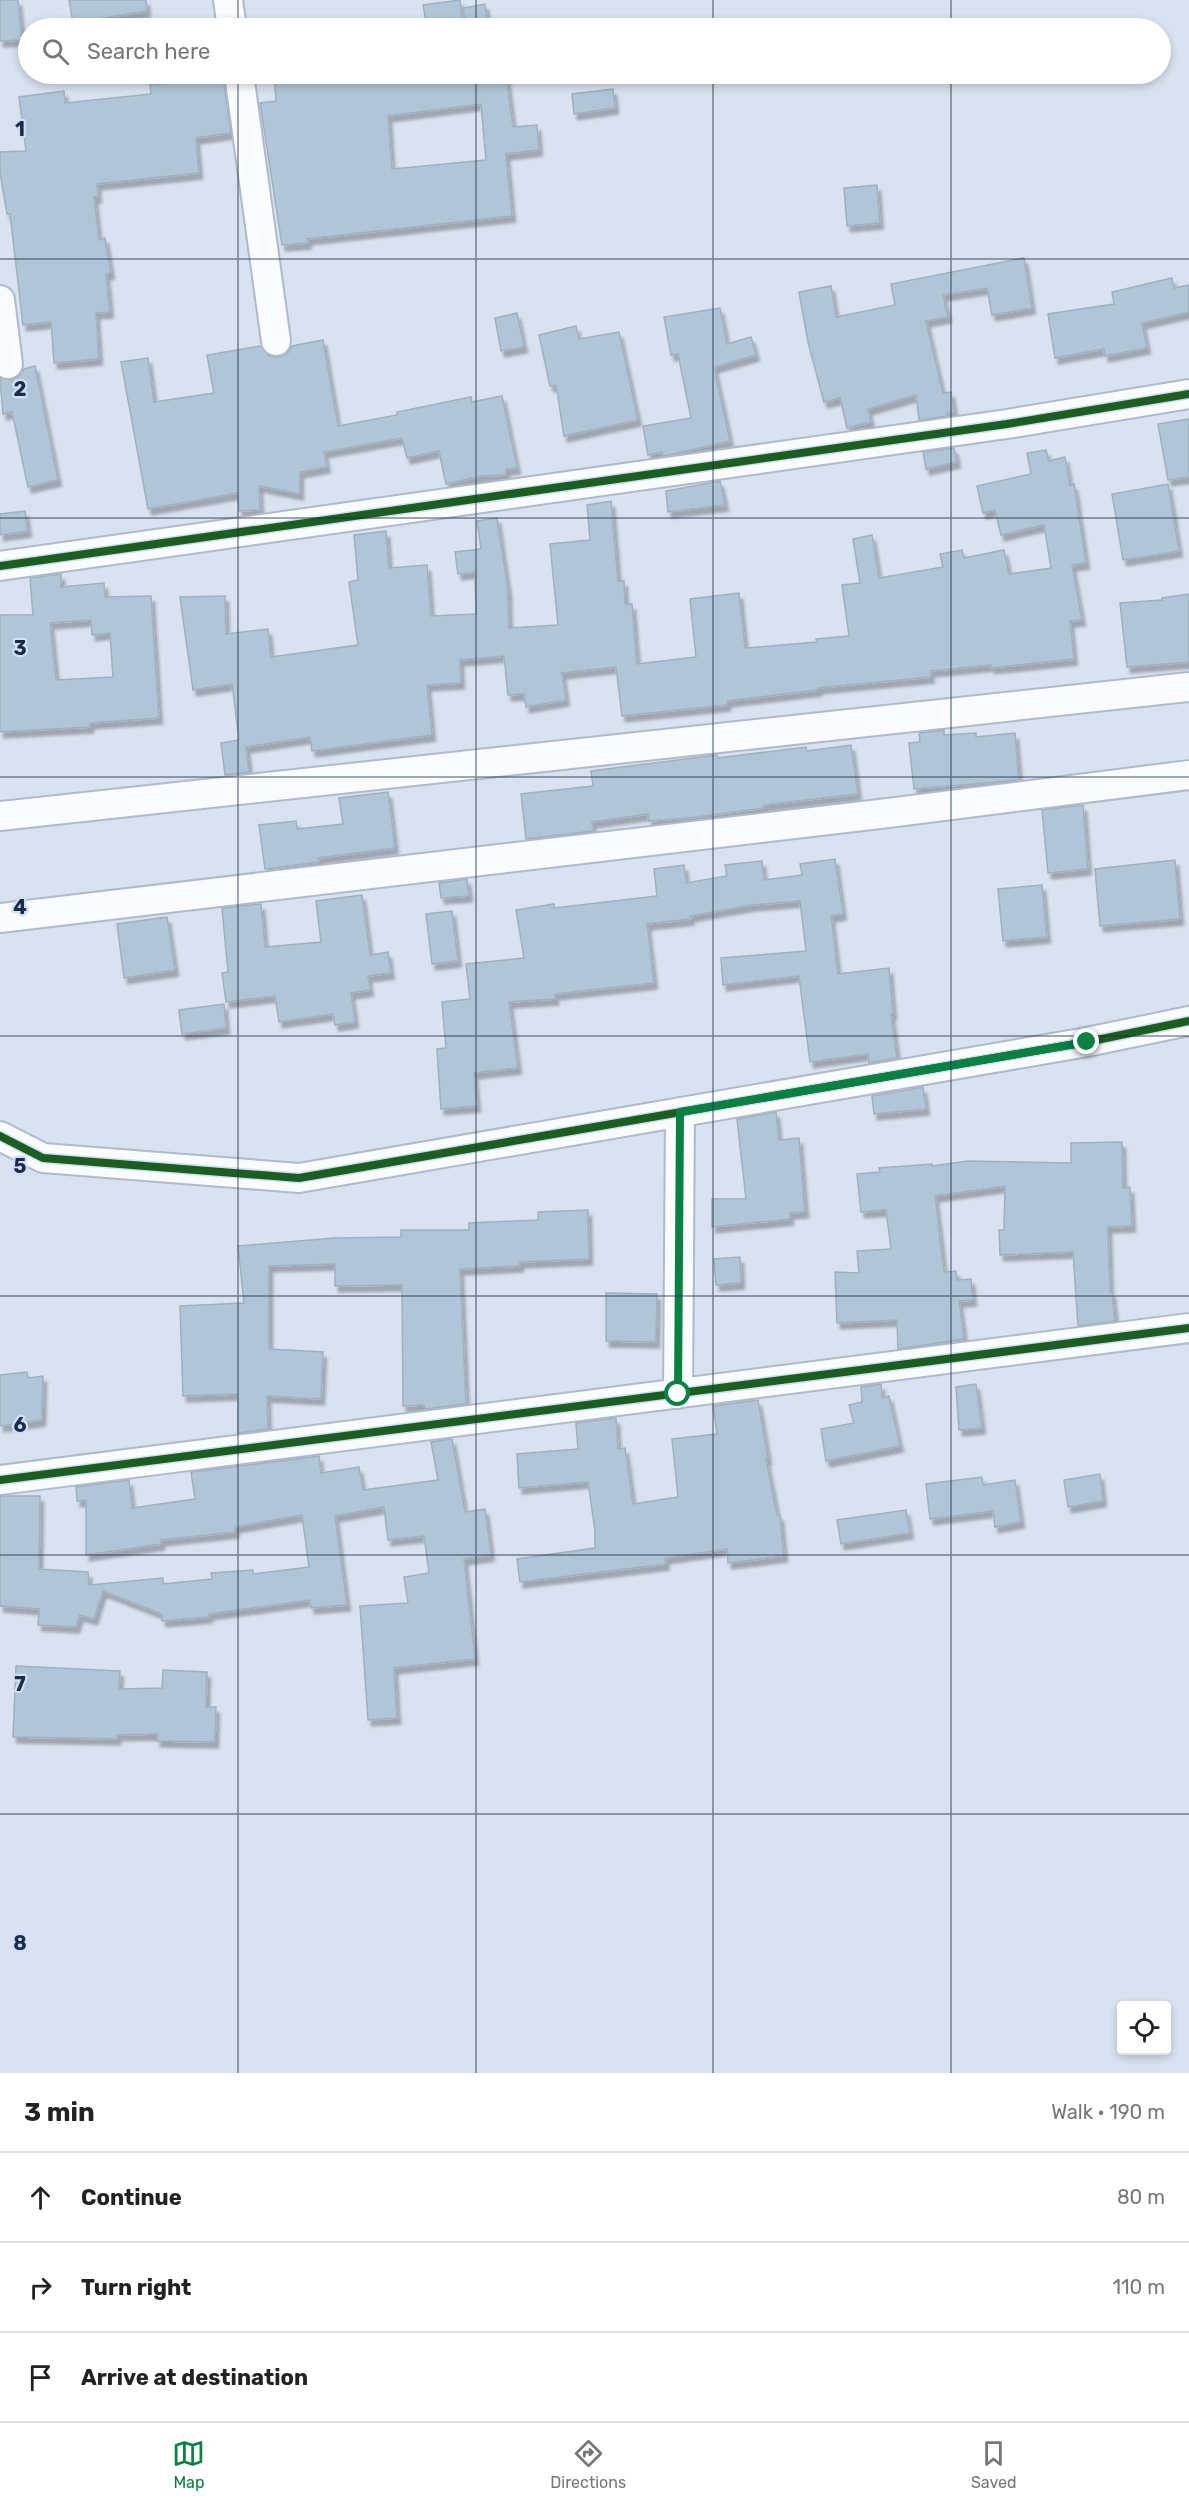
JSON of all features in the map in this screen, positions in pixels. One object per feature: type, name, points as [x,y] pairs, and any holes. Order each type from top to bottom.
[{"type":"street","points":[[228,0],[231,18]]},
{"type":"street","points":[[240,84],[276,341]]},
{"type":"street","points":[[0,300],[8,364]]},
{"type":"street","points":[[0,566],[1007,424],[1189,394]]},
{"type":"street","points":[[0,816],[1189,687]]},
{"type":"street","points":[[0,918],[876,815],[1189,775]]},
{"type":"street","points":[[0,1136],[43,1158],[299,1178],[1189,1021]]},
{"type":"street","points":[[678,1394],[680,1112]]},
{"type":"street","points":[[0,1480],[1189,1328]]},
{"type":"building","points":[[0,0],[18,0],[20,18],[18,40],[0,41]]},
{"type":"building","points":[[69,0],[146,0],[147,11],[104,18],[72,18]]},
{"type":"building","points":[[460,0],[462,18],[425,18],[423,5]]},
{"type":"building","points":[[485,4],[487,18],[464,18],[463,8]]},
{"type":"building","points":[[224,84],[231,133],[196,138],[199,173],[97,184],[98,197],[94,197],[99,240],[105,238],[111,273],[106,274],[110,312],[96,313],[99,359],[54,363],[51,322],[23,325],[10,214],[7,214],[0,173],[0,152],[26,151],[19,97],[64,91],[65,103],[151,94],[150,85]]},
{"type":"building","points":[[275,84],[507,84],[513,127],[537,125],[539,150],[506,154],[512,216],[307,239],[308,243],[282,245],[260,103],[276,101]],"holes":[[[481,104],[486,160],[392,169],[388,116]]]},
{"type":"building","points":[[613,89],[615,108],[574,114],[572,94]]},
{"type":"building","points":[[877,185],[880,223],[847,226],[844,188]]},
{"type":"building","points":[[1024,258],[1032,308],[992,315],[987,288],[943,295],[948,317],[926,321],[943,393],[951,392],[954,412],[947,413],[948,416],[919,420],[916,395],[868,409],[871,422],[847,428],[840,398],[824,402],[808,342],[799,292],[831,286],[836,317],[895,305],[891,284]]},
{"type":"building","points":[[1172,278],[1174,288],[1189,285],[1189,312],[1142,323],[1147,348],[1105,356],[1104,349],[1055,358],[1048,314],[1114,304],[1112,292]]},
{"type":"building","points":[[720,308],[727,344],[751,337],[756,355],[714,367],[730,441],[669,455],[663,456],[662,452],[648,455],[643,426],[691,418],[678,354],[671,355],[664,317]]},
{"type":"building","points":[[517,313],[524,347],[501,351],[495,318]]},
{"type":"building","points":[[576,326],[579,339],[619,332],[638,420],[564,436],[556,385],[550,386],[539,335]]},
{"type":"building","points":[[323,340],[338,426],[397,415],[397,412],[471,397],[472,402],[502,396],[517,468],[506,469],[506,475],[481,476],[446,484],[439,451],[407,458],[402,438],[324,452],[327,467],[300,472],[300,494],[259,486],[260,510],[239,511],[238,493],[148,509],[121,362],[148,358],[154,402],[214,393],[207,355],[261,346],[269,356],[278,357],[287,354],[292,346]]},
{"type":"building","points":[[35,366],[58,480],[28,487],[12,412],[3,414],[0,378],[11,380],[18,377],[24,369]]},
{"type":"building","points":[[1189,419],[1189,477],[1168,480],[1158,424]]},
{"type":"building","points":[[954,448],[957,462],[926,469],[923,452]]},
{"type":"building","points":[[1046,450],[1049,461],[1065,457],[1070,485],[1074,484],[1086,563],[1072,565],[1082,620],[1070,621],[1074,659],[991,668],[991,665],[930,671],[931,677],[818,688],[818,690],[727,701],[727,705],[622,716],[616,667],[562,673],[566,700],[526,707],[524,694],[508,695],[504,656],[460,660],[461,683],[427,685],[432,735],[312,751],[310,737],[246,747],[249,772],[225,775],[221,743],[239,740],[232,684],[193,690],[180,597],[225,596],[226,634],[268,629],[271,657],[358,645],[349,582],[358,580],[354,535],[386,531],[389,568],[427,565],[431,616],[476,614],[475,572],[458,574],[455,552],[481,549],[477,521],[497,518],[508,590],[509,628],[558,625],[550,544],[590,540],[587,505],[611,501],[618,581],[624,581],[625,604],[632,604],[637,664],[696,657],[690,599],[739,593],[745,648],[817,642],[816,639],[849,636],[842,585],[860,583],[853,539],[872,535],[879,578],[943,567],[940,554],[962,550],[964,558],[1004,550],[1009,574],[1051,568],[1044,525],[1001,535],[995,510],[983,513],[977,486],[1031,474],[1027,453]]},
{"type":"building","points":[[720,481],[725,505],[668,512],[666,491]]},
{"type":"building","points":[[1168,484],[1179,551],[1123,560],[1112,494]]},
{"type":"building","points":[[25,511],[28,531],[0,535],[0,514]]},
{"type":"building","points":[[61,574],[61,587],[104,583],[105,597],[151,596],[159,718],[90,723],[90,727],[0,732],[0,615],[33,615],[30,578]],"holes":[[[91,620],[92,635],[110,633],[113,677],[56,680],[50,623]]]},
{"type":"building","points":[[1189,594],[1189,662],[1127,667],[1120,603],[1162,600],[1162,598]]},
{"type":"building","points":[[944,730],[944,735],[976,733],[976,737],[1015,733],[1019,780],[914,789],[909,743],[920,742],[919,733]]},
{"type":"building","points":[[851,745],[858,794],[764,805],[764,808],[689,818],[649,821],[648,814],[592,822],[593,831],[526,839],[521,794],[593,786],[591,771],[717,755],[718,758],[806,747],[807,751]]},
{"type":"building","points":[[388,792],[395,848],[318,858],[319,862],[265,869],[259,825],[296,821],[297,829],[343,824],[339,798]]},
{"type":"building","points":[[1083,805],[1088,869],[1048,873],[1042,810]]},
{"type":"building","points":[[835,859],[843,914],[831,916],[838,974],[889,968],[893,1014],[891,1014],[897,1058],[869,1063],[868,1054],[810,1062],[799,976],[723,985],[721,958],[806,951],[800,901],[751,905],[690,916],[691,919],[647,924],[654,983],[555,994],[555,999],[509,1002],[518,1068],[474,1073],[477,1106],[441,1109],[437,1049],[446,1048],[442,1002],[470,999],[466,964],[524,958],[516,910],[554,904],[554,908],[657,896],[654,869],[684,865],[686,883],[727,876],[725,865],[762,861],[764,880],[802,875],[800,864]]},
{"type":"building","points":[[1175,860],[1180,919],[1100,926],[1095,869]]},
{"type":"building","points":[[467,879],[469,896],[441,898],[439,883]]},
{"type":"building","points":[[1042,885],[1047,937],[1003,941],[998,889]]},
{"type":"building","points":[[362,895],[370,955],[388,952],[391,973],[368,976],[370,990],[351,993],[355,1022],[335,1025],[333,1014],[279,1022],[275,996],[226,1002],[222,973],[228,972],[222,908],[261,904],[265,947],[321,942],[316,901]]},
{"type":"building","points":[[452,911],[458,961],[432,964],[426,914]]},
{"type":"building","points":[[167,917],[175,970],[124,978],[117,924]]},
{"type":"building","points":[[224,1004],[226,1028],[182,1034],[179,1010]]},
{"type":"building","points":[[923,1087],[926,1109],[874,1114],[872,1096]]},
{"type":"building","points":[[776,1112],[779,1140],[799,1138],[805,1212],[790,1213],[790,1219],[712,1227],[712,1199],[746,1199],[737,1119]]},
{"type":"building","points":[[1122,1142],[1123,1188],[1130,1187],[1132,1226],[1108,1227],[1110,1292],[1112,1292],[1115,1321],[1078,1326],[1073,1252],[1000,1255],[999,1230],[1004,1230],[1005,1186],[935,1196],[944,1272],[956,1271],[957,1280],[971,1279],[973,1300],[959,1301],[964,1339],[898,1349],[897,1320],[837,1323],[835,1272],[859,1273],[857,1251],[891,1249],[886,1210],[861,1212],[857,1174],[880,1172],[879,1168],[932,1164],[932,1166],[968,1161],[1071,1163],[1071,1143]]},
{"type":"building","points":[[588,1210],[589,1259],[520,1262],[520,1266],[460,1269],[466,1404],[425,1409],[424,1405],[403,1406],[402,1285],[335,1286],[335,1264],[269,1266],[269,1349],[323,1352],[321,1399],[267,1396],[268,1429],[238,1433],[238,1394],[183,1396],[180,1306],[244,1303],[238,1246],[335,1238],[401,1237],[401,1230],[469,1230],[469,1223],[538,1220],[538,1212]]},
{"type":"building","points":[[740,1257],[741,1283],[716,1285],[714,1259]]},
{"type":"building","points":[[606,1293],[657,1294],[656,1342],[606,1341]]},
{"type":"building","points":[[27,1372],[28,1378],[43,1376],[42,1420],[0,1426],[0,1375]]},
{"type":"building","points":[[881,1384],[882,1398],[889,1396],[900,1446],[826,1461],[821,1429],[854,1423],[849,1405],[862,1402],[861,1387]]},
{"type":"building","points":[[976,1384],[982,1428],[959,1430],[956,1387]]},
{"type":"building","points":[[758,1400],[768,1459],[766,1459],[777,1515],[780,1515],[784,1556],[728,1563],[727,1549],[665,1558],[666,1564],[520,1582],[517,1559],[595,1548],[595,1531],[588,1482],[519,1488],[517,1454],[578,1449],[576,1423],[616,1418],[618,1449],[625,1448],[633,1504],[678,1497],[672,1439],[717,1434],[713,1406]]},
{"type":"building","points":[[452,1439],[465,1512],[485,1509],[491,1555],[464,1559],[475,1659],[394,1668],[397,1718],[368,1720],[360,1606],[408,1603],[404,1577],[429,1573],[424,1536],[388,1540],[384,1507],[335,1516],[347,1605],[311,1608],[310,1600],[209,1614],[209,1617],[162,1621],[162,1614],[103,1591],[94,1619],[80,1615],[76,1627],[38,1625],[39,1609],[0,1606],[0,1496],[40,1496],[39,1569],[88,1572],[89,1585],[163,1578],[163,1584],[212,1579],[211,1573],[253,1570],[253,1574],[309,1567],[302,1515],[235,1527],[235,1532],[161,1540],[161,1544],[86,1555],[86,1500],[77,1501],[76,1487],[129,1480],[132,1508],[195,1499],[191,1472],[319,1456],[321,1473],[359,1467],[363,1490],[438,1480],[431,1442]]},
{"type":"building","points":[[1100,1474],[1103,1501],[1068,1507],[1064,1480]]},
{"type":"building","points":[[982,1477],[983,1485],[1015,1480],[1021,1522],[995,1527],[993,1511],[930,1519],[926,1484]]},
{"type":"building","points":[[906,1510],[910,1533],[841,1544],[837,1520]]},
{"type":"building","points":[[16,1666],[120,1671],[119,1689],[162,1688],[163,1670],[207,1672],[206,1707],[216,1707],[215,1742],[157,1741],[157,1734],[117,1735],[117,1739],[13,1737]]},
{"type":"cycle path","points":[[0,566],[1007,424],[1189,394]]},
{"type":"cycle path","points":[[0,1136],[43,1158],[299,1178],[1087,1042],[1189,1021]]},
{"type":"cycle path","points":[[0,1480],[1189,1328]]},
{"type":"route","points":[[678,1394],[680,1112],[1087,1042]]}]
